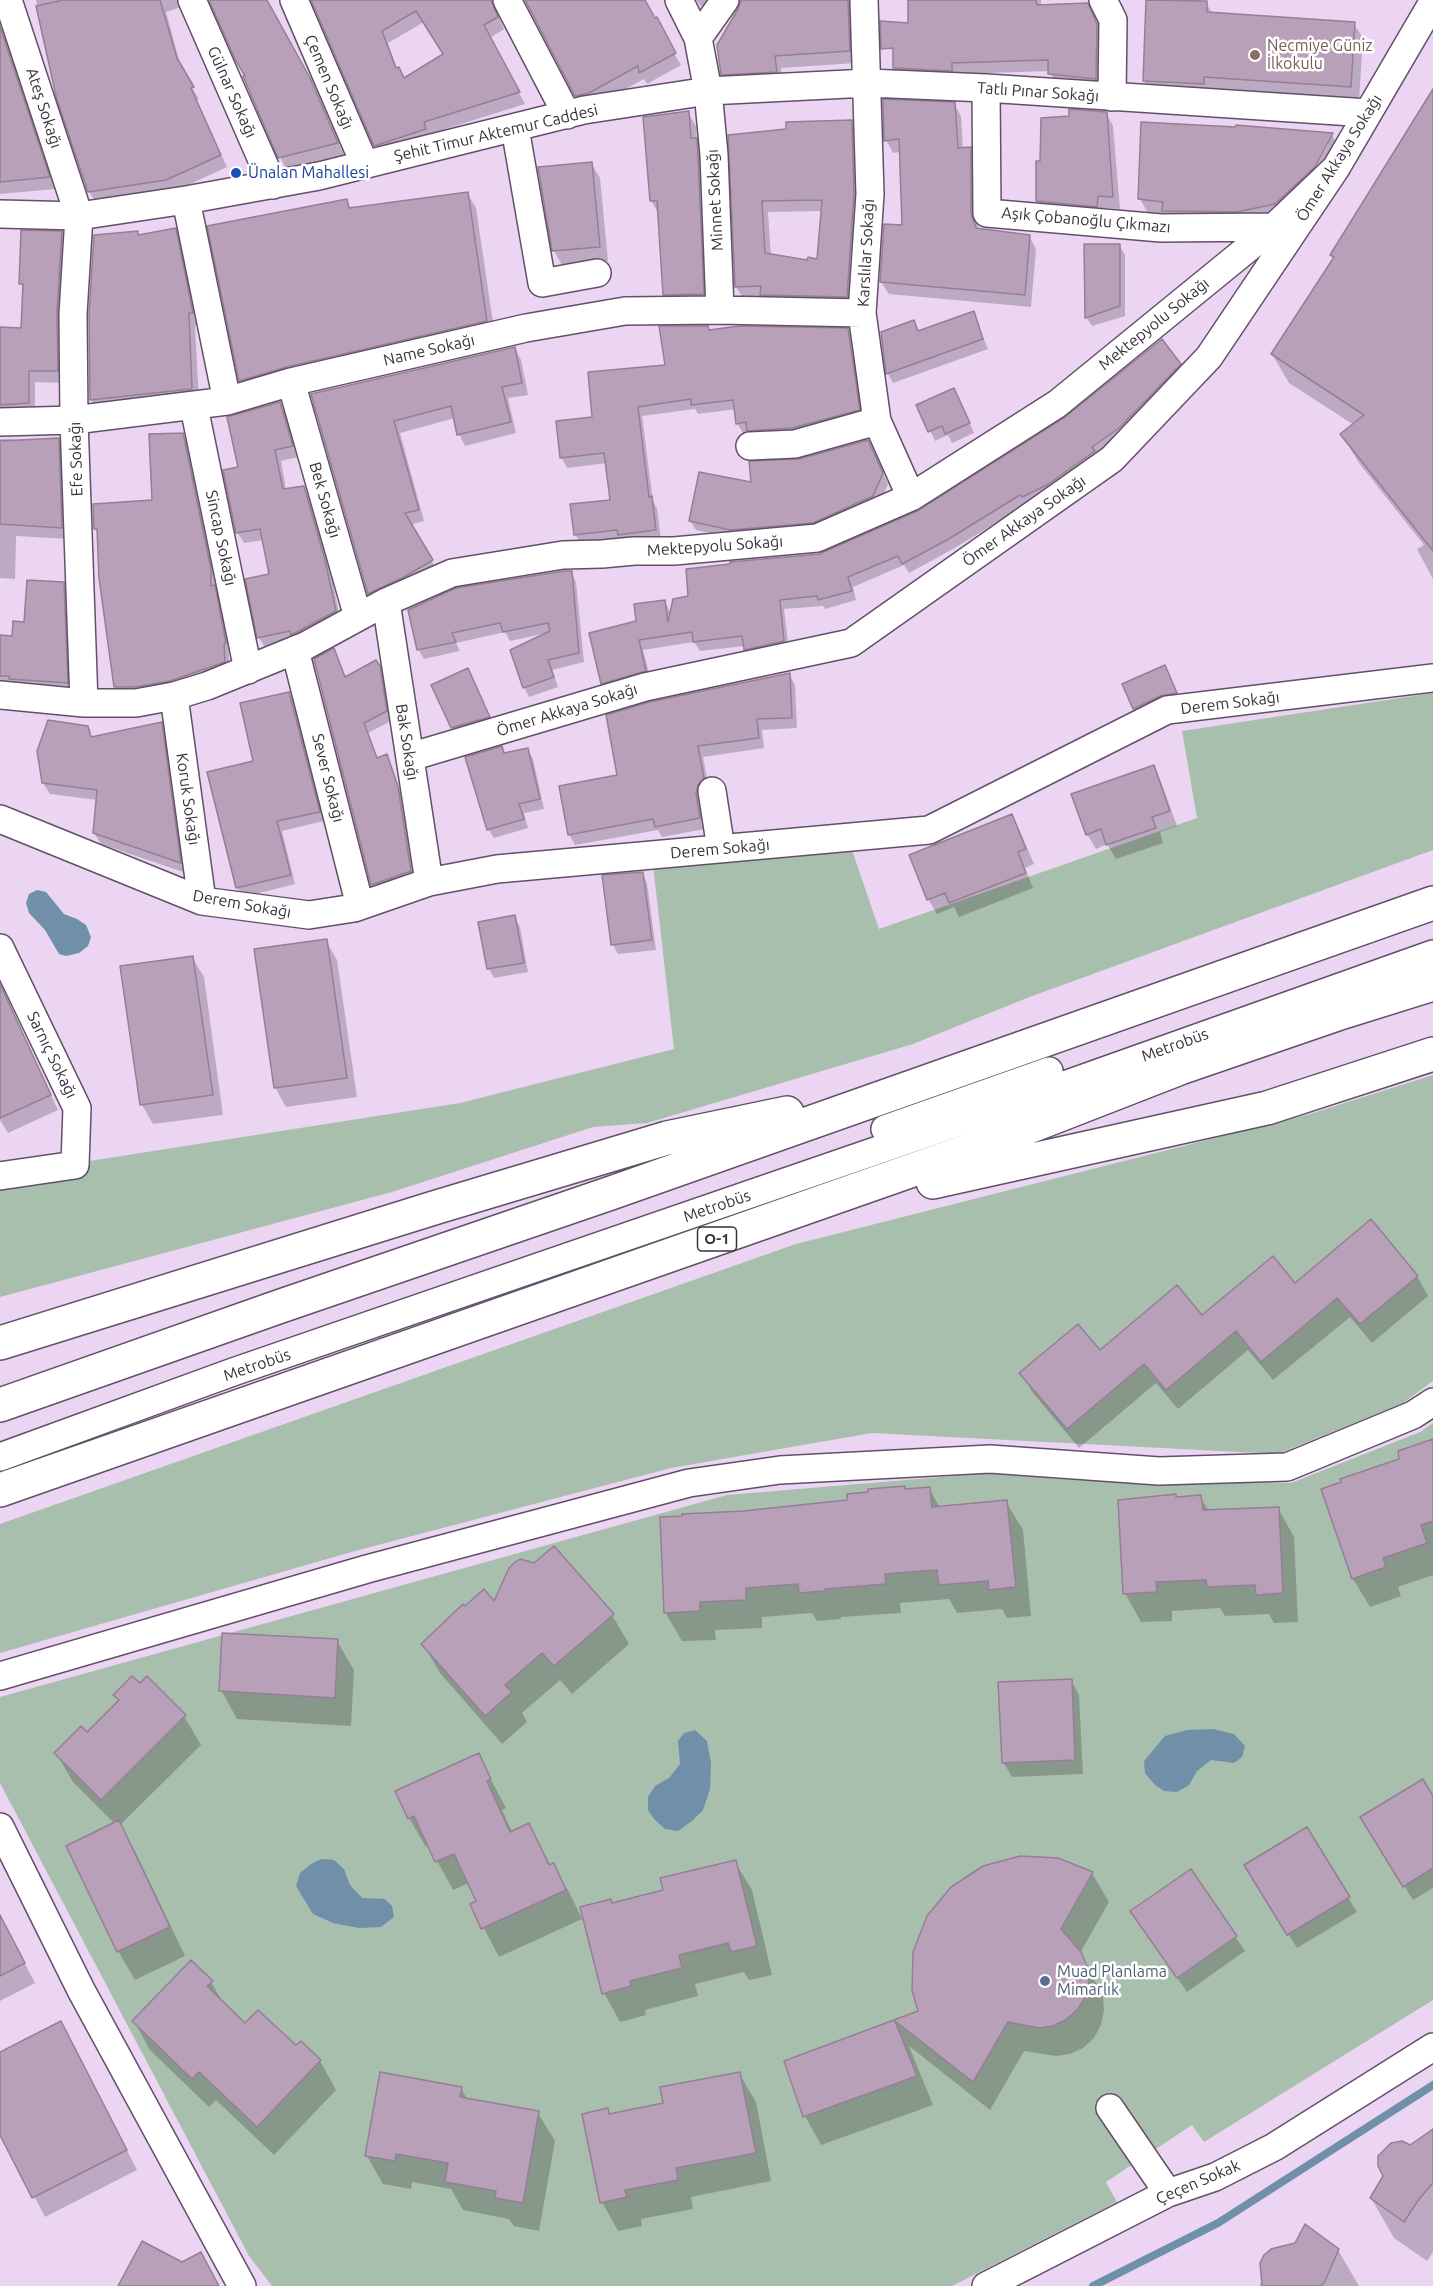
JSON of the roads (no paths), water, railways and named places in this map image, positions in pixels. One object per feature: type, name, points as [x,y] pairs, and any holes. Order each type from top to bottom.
[{"type":"highway","points":[[0,1406],[281,1305],[915,1086],[1431,903]]},
{"type":"highway","name":"O-1","points":[[0,1490],[964,1152],[1180,1068],[1433,984]]},
{"type":"highway","points":[[788,1214],[1266,1108],[1433,1054]]},
{"type":"highway","points":[[0,1342],[667,1138],[915,1086]]},
{"type":"highway","points":[[0,1322],[228,1272]]},
{"type":"street","name":"Ateş Sokağı","points":[[8,0],[79,216]]},
{"type":"street","name":"Gülnar Sokağı","points":[[192,0],[273,184]]},
{"type":"street","name":"Çemen Sokağı","points":[[294,0],[365,165]]},
{"type":"street","points":[[507,0],[567,115]]},
{"type":"street","name":"Minnet Sokağı","points":[[679,0],[698,38],[708,91],[714,154],[720,310]]},
{"type":"street","points":[[698,38],[725,0]]},
{"type":"street","name":"Karslılar Sokağı","points":[[864,0],[870,194],[862,313],[877,421],[911,498]]},
{"type":"street","points":[[1104,0],[1113,20],[1112,97]]},
{"type":"street","name":"Ömer Akkaya Sokağı","points":[[410,757],[645,687],[850,643],[1112,459],[1209,357],[1336,168],[1433,2]]},
{"type":"street","name":"Tatlı Pınar Sokağı","points":[[708,91],[868,82],[1368,112]]},
{"type":"street","name":"Aşık Çobanoğlu Çıkmazı","points":[[986,88],[987,213],[1161,228],[1274,227]]},
{"type":"street","name":"Şehit Timur Aktemur Caddesi","points":[[0,214],[79,216],[186,200],[365,165],[584,110],[708,91]]},
{"type":"street","points":[[515,128],[542,283],[597,273]]},
{"type":"street","name":"Mektepyolu Sokağı","points":[[0,695],[84,703],[136,703],[174,696],[207,686],[295,650],[386,602],[452,573],[563,555],[674,551],[817,538],[911,498],[1057,404],[1274,227],[1336,168]]},
{"type":"street","points":[[186,200],[227,401]]},
{"type":"street","name":"Efe Sokağı","points":[[79,216],[73,314],[74,420],[84,703]]},
{"type":"street","name":"Name Sokağı","points":[[0,422],[74,420],[194,407],[227,401],[291,382],[526,328],[625,311],[720,310],[862,313]]},
{"type":"street","name":"Bek Sokağı","points":[[291,382],[358,618]]},
{"type":"street","name":"Sincap Sokağı","points":[[194,407],[248,670]]},
{"type":"street","points":[[750,446],[795,444],[877,421]]},
{"type":"street","name":"Bak Sokağı","points":[[386,602],[429,882]]},
{"type":"street","name":"Sever Sokağı","points":[[295,650],[360,906]]},
{"type":"street","name":"Derem Sokağı","points":[[0,819],[202,901],[309,915],[360,906],[429,882],[497,869],[929,830],[1167,710],[1433,678]]},
{"type":"street","name":"Koruk Sokağı","points":[[174,696],[202,901]]},
{"type":"street","points":[[712,791],[721,849]]},
{"type":"street","name":"Metrobüs","points":[[0,1438],[1433,937]]},
{"type":"street","name":"Sarnıç Sokağı","points":[[0,948],[77,1108],[75,1165],[0,1176]]},
{"type":"street","name":"Metrobüs","points":[[0,1457],[233,1372],[983,1114],[1433,954]]},
{"type":"street","points":[[0,1676],[367,1569],[689,1483],[780,1470],[990,1459],[1159,1471],[1287,1467],[1413,1415],[1433,1402]]},
{"type":"street","points":[[0,1827],[81,1990],[242,2286]]},
{"type":"street","name":"Çeçen Sokak","points":[[986,2286],[1168,2193],[1215,2178],[1274,2147],[1433,2047]]},
{"type":"street","points":[[1110,2108],[1168,2193]]},
{"type":"water","points":[[37,890],[46,892],[64,914],[86,925],[91,937],[88,946],[79,953],[66,956],[59,954],[45,930],[29,913],[26,903],[29,894]]},
{"type":"water","points":[[1213,1729],[1234,1734],[1245,1746],[1242,1757],[1234,1763],[1211,1760],[1197,1771],[1189,1785],[1177,1792],[1164,1791],[1155,1785],[1145,1773],[1144,1761],[1165,1736],[1187,1730]]},
{"type":"water","points":[[695,1730],[707,1741],[711,1763],[710,1789],[703,1810],[692,1821],[678,1831],[665,1829],[648,1810],[648,1797],[655,1786],[669,1778],[680,1764],[678,1741],[684,1733]]},
{"type":"water","points":[[321,1859],[334,1860],[344,1869],[350,1885],[362,1898],[385,1899],[392,1906],[394,1917],[381,1927],[359,1928],[333,1923],[313,1914],[296,1886],[300,1873]]},
{"type":"waterway","points":[[1093,2286],[1218,2223],[1433,2085]]},
{"type":"place","name":"Necmiye Güniz İlkokulu","points":[[1255,55]]},
{"type":"place","name":"Ünalan Mahallesi","points":[[236,173]]},
{"type":"place","name":"Muad Planlama Mimarlık","points":[[1045,1981]]}]
